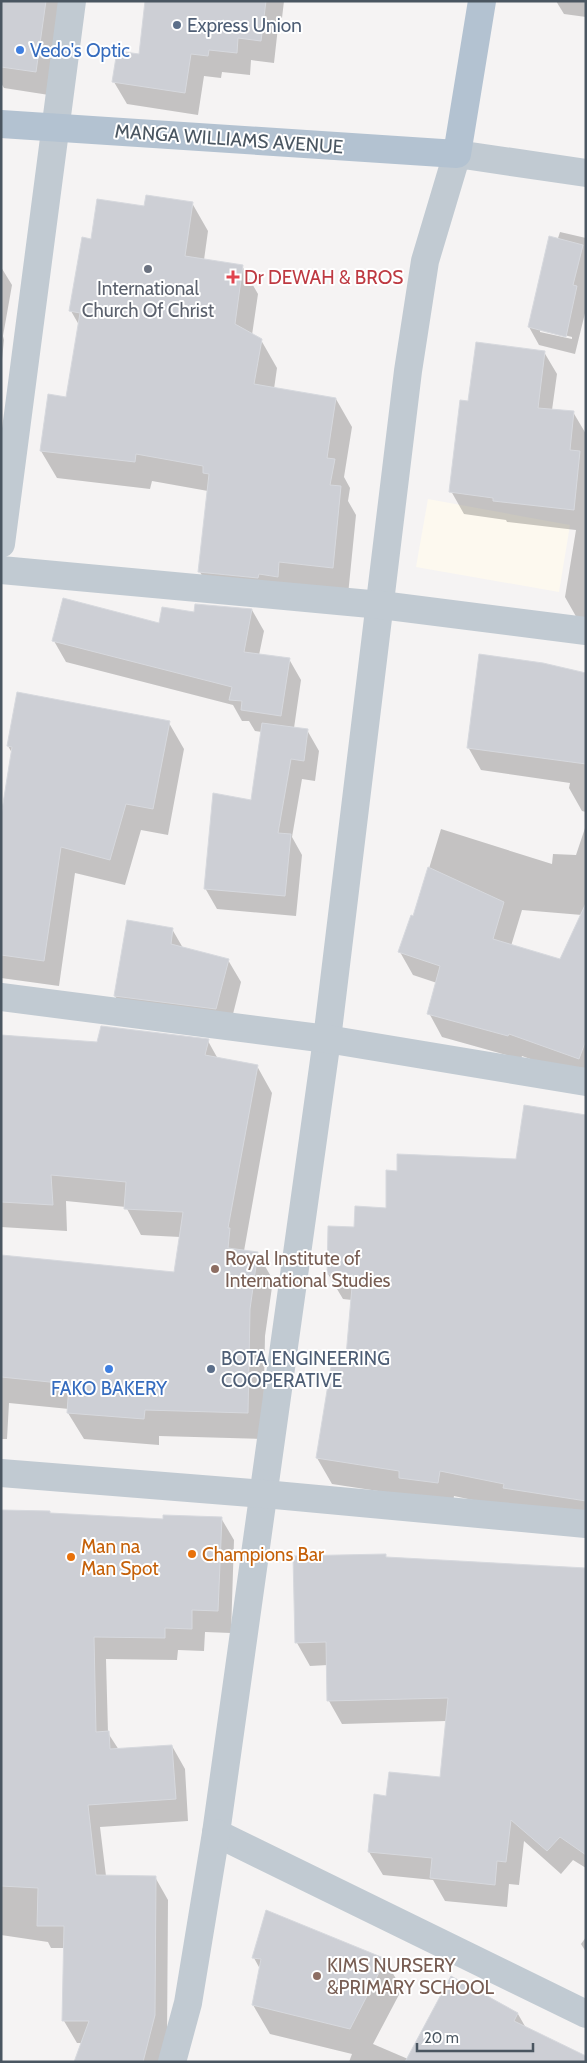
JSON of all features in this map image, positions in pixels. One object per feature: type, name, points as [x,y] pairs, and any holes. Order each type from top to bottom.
[{"type":"main road","points":[[457,154],[482,1]]},
{"type":"main road","name":"MANGA WILLIAMS AVENUE","points":[[1,124],[457,154]]},
{"type":"street","points":[[1,544],[72,1]]},
{"type":"street","points":[[172,2062],[188,2003],[216,1833],[264,1494],[327,1039],[408,371],[425,261],[457,154],[586,173]]},
{"type":"street","points":[[1,570],[381,605],[586,631]]},
{"type":"street","points":[[1,997],[327,1039],[586,1082]]},
{"type":"street","points":[[1,1473],[264,1494],[586,1524]]},
{"type":"street","points":[[216,1833],[586,2014]]},
{"type":"shaded area","points":[[428,499],[570,525],[559,592],[416,567]]},
{"type":"building","points":[[1,1],[46,1],[36,72],[1,67]]},
{"type":"building","points":[[145,1],[266,1],[261,41],[238,38],[237,53],[209,50],[208,56],[191,54],[185,93],[112,82],[117,51],[139,54]]},
{"type":"building","points":[[146,195],[193,202],[185,256],[243,265],[235,324],[262,339],[254,384],[336,398],[327,458],[335,459],[330,485],[341,486],[333,568],[279,562],[278,577],[259,574],[258,578],[198,572],[209,474],[203,473],[203,466],[136,454],[135,462],[40,451],[48,394],[66,397],[80,313],[69,311],[82,237],[91,239],[97,199],[144,206]]},
{"type":"building","points":[[549,236],[583,245],[573,285],[577,286],[566,337],[528,327]]},
{"type":"building","points":[[476,342],[545,351],[538,408],[574,411],[570,450],[580,451],[574,510],[493,501],[493,498],[449,492],[460,400],[468,401]]},
{"type":"building","points":[[63,598],[159,623],[162,607],[194,612],[195,604],[252,609],[244,652],[290,658],[281,716],[241,710],[242,701],[229,700],[232,687],[52,641]]},
{"type":"building","points":[[479,654],[543,663],[586,673],[586,764],[467,748]]},
{"type":"building","points":[[17,692],[170,721],[153,809],[126,804],[110,860],[61,847],[44,961],[1,955],[1,816],[12,747],[7,746]]},
{"type":"building","points":[[262,723],[308,729],[304,761],[291,759],[278,833],[291,834],[285,896],[204,889],[213,793],[251,800]]},
{"type":"building","points":[[428,867],[504,902],[493,939],[560,959],[586,903],[586,1040],[579,1059],[509,1034],[508,1036],[427,1014],[440,966],[398,952],[411,915],[413,916]]},
{"type":"building","points":[[127,920],[173,928],[171,944],[229,959],[216,1009],[114,996]]},
{"type":"building","points":[[101,1026],[209,1039],[205,1055],[258,1065],[228,1228],[230,1228],[228,1248],[258,1252],[250,1309],[248,1413],[145,1410],[144,1419],[67,1413],[69,1384],[1,1377],[1,1255],[174,1272],[183,1212],[124,1209],[126,1182],[51,1175],[53,1205],[1,1202],[1,1035],[97,1042]]},
{"type":"building","points":[[524,1105],[586,1115],[586,1501],[503,1488],[504,1484],[440,1471],[438,1483],[399,1478],[399,1471],[316,1458],[333,1354],[346,1356],[353,1275],[327,1274],[328,1226],[354,1227],[355,1206],[386,1208],[386,1170],[397,1171],[397,1154],[516,1159]]},
{"type":"building","points":[[1,1510],[50,1511],[50,1513],[163,1519],[163,1515],[222,1517],[218,1611],[192,1610],[192,1629],[165,1628],[165,1638],[94,1637],[96,1732],[109,1731],[110,1749],[172,1745],[176,1799],[88,1805],[96,1875],[156,1876],[155,2015],[143,2062],[74,2062],[89,2021],[62,2021],[64,1926],[37,1926],[38,1888],[1,1886]]},
{"type":"building","points":[[386,1554],[386,1557],[586,1568],[586,1855],[560,1837],[547,1851],[511,1820],[506,1862],[497,1861],[495,1885],[430,1878],[432,1858],[368,1852],[374,1794],[386,1796],[389,1772],[440,1777],[448,1698],[327,1701],[326,1642],[295,1643],[293,1556]]},
{"type":"building","name":"KIMS NURSERY &PRIMARY SCHOOL","points":[[266,1910],[386,1959],[350,2029],[252,2005],[261,1959],[252,1958]]},
{"type":"building","points":[[451,1976],[518,2013],[514,2021],[586,2056],[586,2062],[405,2062]]},
{"type":"place","name":"Express Union","points":[[177,25]]},
{"type":"place","name":"Vedo's Optic","points":[[20,50]]},
{"type":"place","name":"International Church Of Christ","points":[[148,269]]},
{"type":"place","name":"Dr DEWAH & BROS","points":[[233,277]]},
{"type":"place","name":"Royal Institute of International Studies","points":[[215,1269]]},
{"type":"place","name":"FAKO BAKERY","points":[[109,1369]]},
{"type":"place","name":"BOTA ENGINEERING COOPERATIVE","points":[[211,1369]]},
{"type":"place","name":"Champions Bar","points":[[192,1554]]},
{"type":"place","name":"Man na Man Spot","points":[[71,1557]]},
{"type":"place","name":"KIMS NURSERY &PRIMARY SCHOOL","points":[[317,1976]]}]
